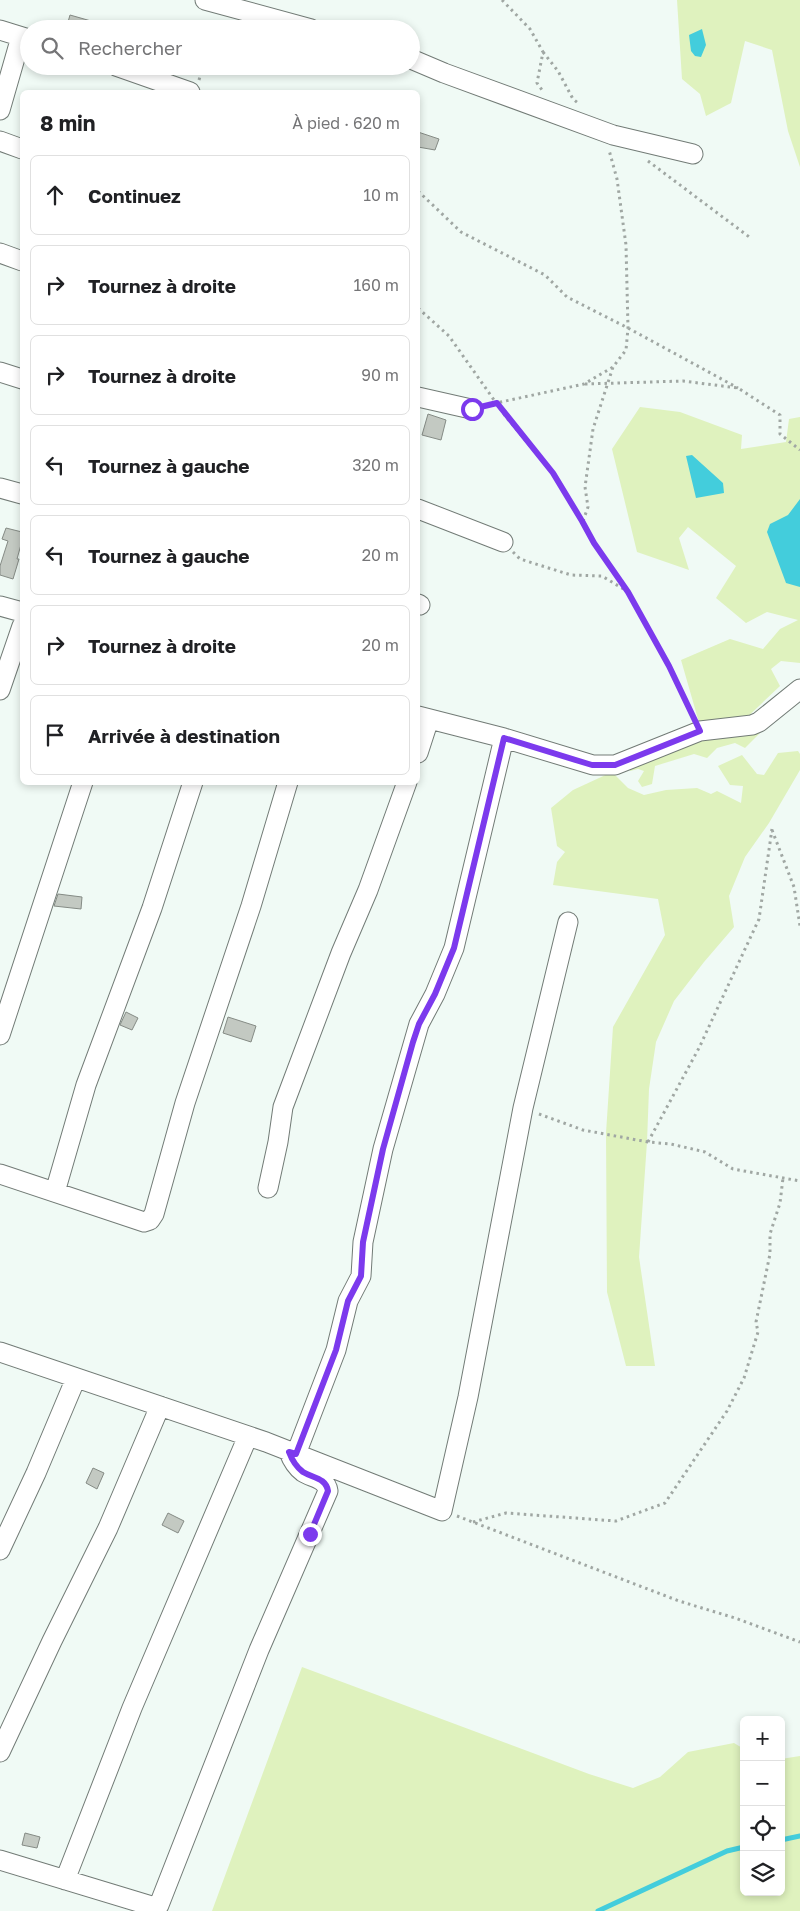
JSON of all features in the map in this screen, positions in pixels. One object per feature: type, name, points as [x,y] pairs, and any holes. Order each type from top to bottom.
[{"type":"street","points":[[205,0],[278,20]]},
{"type":"street","points":[[0,30],[20,36]]},
{"type":"street","points":[[0,110],[20,52]]},
{"type":"street","points":[[420,63],[605,133],[693,154]]},
{"type":"street","points":[[142,75],[184,90]]},
{"type":"street","points":[[0,141],[20,148]]},
{"type":"street","points":[[0,252],[20,260]]},
{"type":"street","points":[[0,372],[20,378]]},
{"type":"street","points":[[420,397],[472,409]]},
{"type":"street","points":[[0,488],[20,493]]},
{"type":"street","points":[[420,511],[503,542]]},
{"type":"street","points":[[0,606],[20,611]]},
{"type":"street","points":[[0,690],[20,632]]},
{"type":"street","points":[[420,739],[423,718],[504,738],[592,765],[615,765],[700,731],[752,725],[759,722],[800,689]]},
{"type":"street","points":[[0,1860],[155,1907],[158,1905],[258,1650],[328,1491],[326,1484],[322,1480],[304,1472],[293,1462],[293,1453],[336,1350],[348,1301],[361,1276],[363,1242],[383,1149],[419,1024],[435,994],[454,948],[504,738]]},
{"type":"street","points":[[0,1035],[83,785]]},
{"type":"street","points":[[55,1192],[86,1085],[152,908],[192,785]]},
{"type":"street","points":[[0,1174],[144,1222],[150,1220],[154,1214],[185,1103],[251,906],[287,785]]},
{"type":"street","points":[[268,1188],[283,1107],[341,953],[368,890],[406,785]]},
{"type":"street","points":[[0,1352],[248,1436],[442,1511],[468,1397],[523,1108],[568,922]]},
{"type":"street","points":[[0,1550],[36,1473],[76,1378]]},
{"type":"street","points":[[0,1752],[108,1528],[160,1406]]},
{"type":"street","points":[[66,1880],[132,1708],[248,1436]]},
{"type":"path","points":[[502,0],[530,29],[543,52],[537,83],[542,91]]},
{"type":"path","points":[[584,384],[613,366],[626,350],[628,328],[626,245],[617,179],[605,133]]},
{"type":"path","points":[[420,193],[461,232],[545,275],[567,297],[738,388],[780,414],[780,434],[800,450]]},
{"type":"path","points":[[420,310],[449,336],[497,403],[553,473],[594,543],[628,592],[669,666],[700,731]]},
{"type":"path","points":[[582,521],[588,508],[584,487],[593,429],[613,366]]},
{"type":"path","points":[[472,409],[584,384],[682,382],[738,388]]},
{"type":"path","points":[[503,542],[520,559],[571,575],[602,576],[628,592]]},
{"type":"path","points":[[648,1142],[699,1048],[758,919],[772,830],[794,887],[800,926]]},
{"type":"path","points":[[523,1108],[583,1130],[648,1142],[671,1144],[705,1152],[733,1169],[800,1181]]},
{"type":"path","points":[[473,1522],[506,1513],[616,1521],[665,1503],[727,1411],[744,1378],[758,1332],[756,1322],[770,1254],[770,1234],[780,1202],[783,1178]]},
{"type":"path","points":[[442,1511],[678,1601],[735,1618],[800,1642]]},
{"type":"green space","points":[[677,0],[800,0],[800,167],[788,131],[772,50],[745,41],[731,103],[706,116],[700,94],[682,79]]},
{"type":"green space","points":[[640,407],[680,412],[742,435],[741,449],[786,442],[789,419],[800,417],[800,663],[781,661],[771,669],[780,686],[739,725],[700,726],[681,660],[730,639],[763,649],[780,629],[798,620],[767,612],[746,623],[716,598],[736,566],[688,527],[679,538],[689,570],[637,552],[612,449]]},
{"type":"green space","points":[[762,731],[745,748],[735,743],[717,748],[707,758],[694,754],[655,766],[652,784],[642,787],[638,781],[644,771],[638,769],[630,771],[629,766],[701,736]]},
{"type":"green space","points":[[798,751],[800,754],[800,770],[769,823],[745,857],[729,896],[734,927],[674,1001],[656,1042],[649,1089],[639,1257],[655,1366],[626,1366],[607,1292],[606,1133],[613,1027],[665,935],[658,899],[553,885],[557,862],[565,852],[557,846],[551,808],[573,790],[612,772],[628,788],[644,795],[666,790],[697,788],[711,794],[717,791],[741,803],[743,786],[730,785],[718,766],[742,755],[757,774],[764,775],[778,753]]},
{"type":"green space","points":[[302,1667],[589,1774],[633,1788],[660,1777],[688,1752],[734,1743],[740,1747],[740,1896],[785,1896],[785,1758],[800,1756],[800,1911],[212,1911]]},
{"type":"water","points":[[702,29],[706,45],[701,57],[695,56],[691,51],[689,35]]},
{"type":"water","points":[[692,455],[723,483],[724,493],[696,498],[686,456]]},
{"type":"water","points":[[800,499],[800,587],[786,583],[767,532],[770,524],[788,515]]},
{"type":"building","points":[[70,15],[88,20],[69,20]]},
{"type":"building","points":[[420,133],[439,139],[435,150],[420,147]]},
{"type":"building","points":[[428,414],[446,420],[441,440],[422,435]]},
{"type":"building","points":[[6,528],[20,532],[20,548],[17,559],[19,559],[13,579],[0,575],[0,566],[8,541],[2,539]]},
{"type":"building","points":[[58,894],[82,897],[81,909],[54,906]]},
{"type":"building","points":[[126,1012],[138,1018],[132,1030],[120,1025]]},
{"type":"building","points":[[228,1017],[256,1026],[251,1042],[223,1033]]},
{"type":"building","points":[[93,1468],[104,1473],[97,1489],[86,1483]]},
{"type":"building","points":[[168,1513],[184,1521],[178,1533],[162,1525]]},
{"type":"building","points":[[25,1833],[40,1837],[37,1848],[22,1845]]},
{"type":"waterway","points":[[785,1839],[800,1836]]},
{"type":"waterway","points":[[598,1911],[727,1851],[740,1848]]},
{"type":"route","points":[[310,1534],[328,1491],[326,1484],[322,1480],[304,1472],[293,1462],[289,1452],[296,1454],[336,1350],[348,1301],[361,1276],[363,1242],[383,1149],[419,1024],[435,994],[454,948],[504,738],[592,765],[604,766],[615,765],[700,731],[669,666],[628,592],[594,543],[553,473],[497,403],[472,409]]}]
